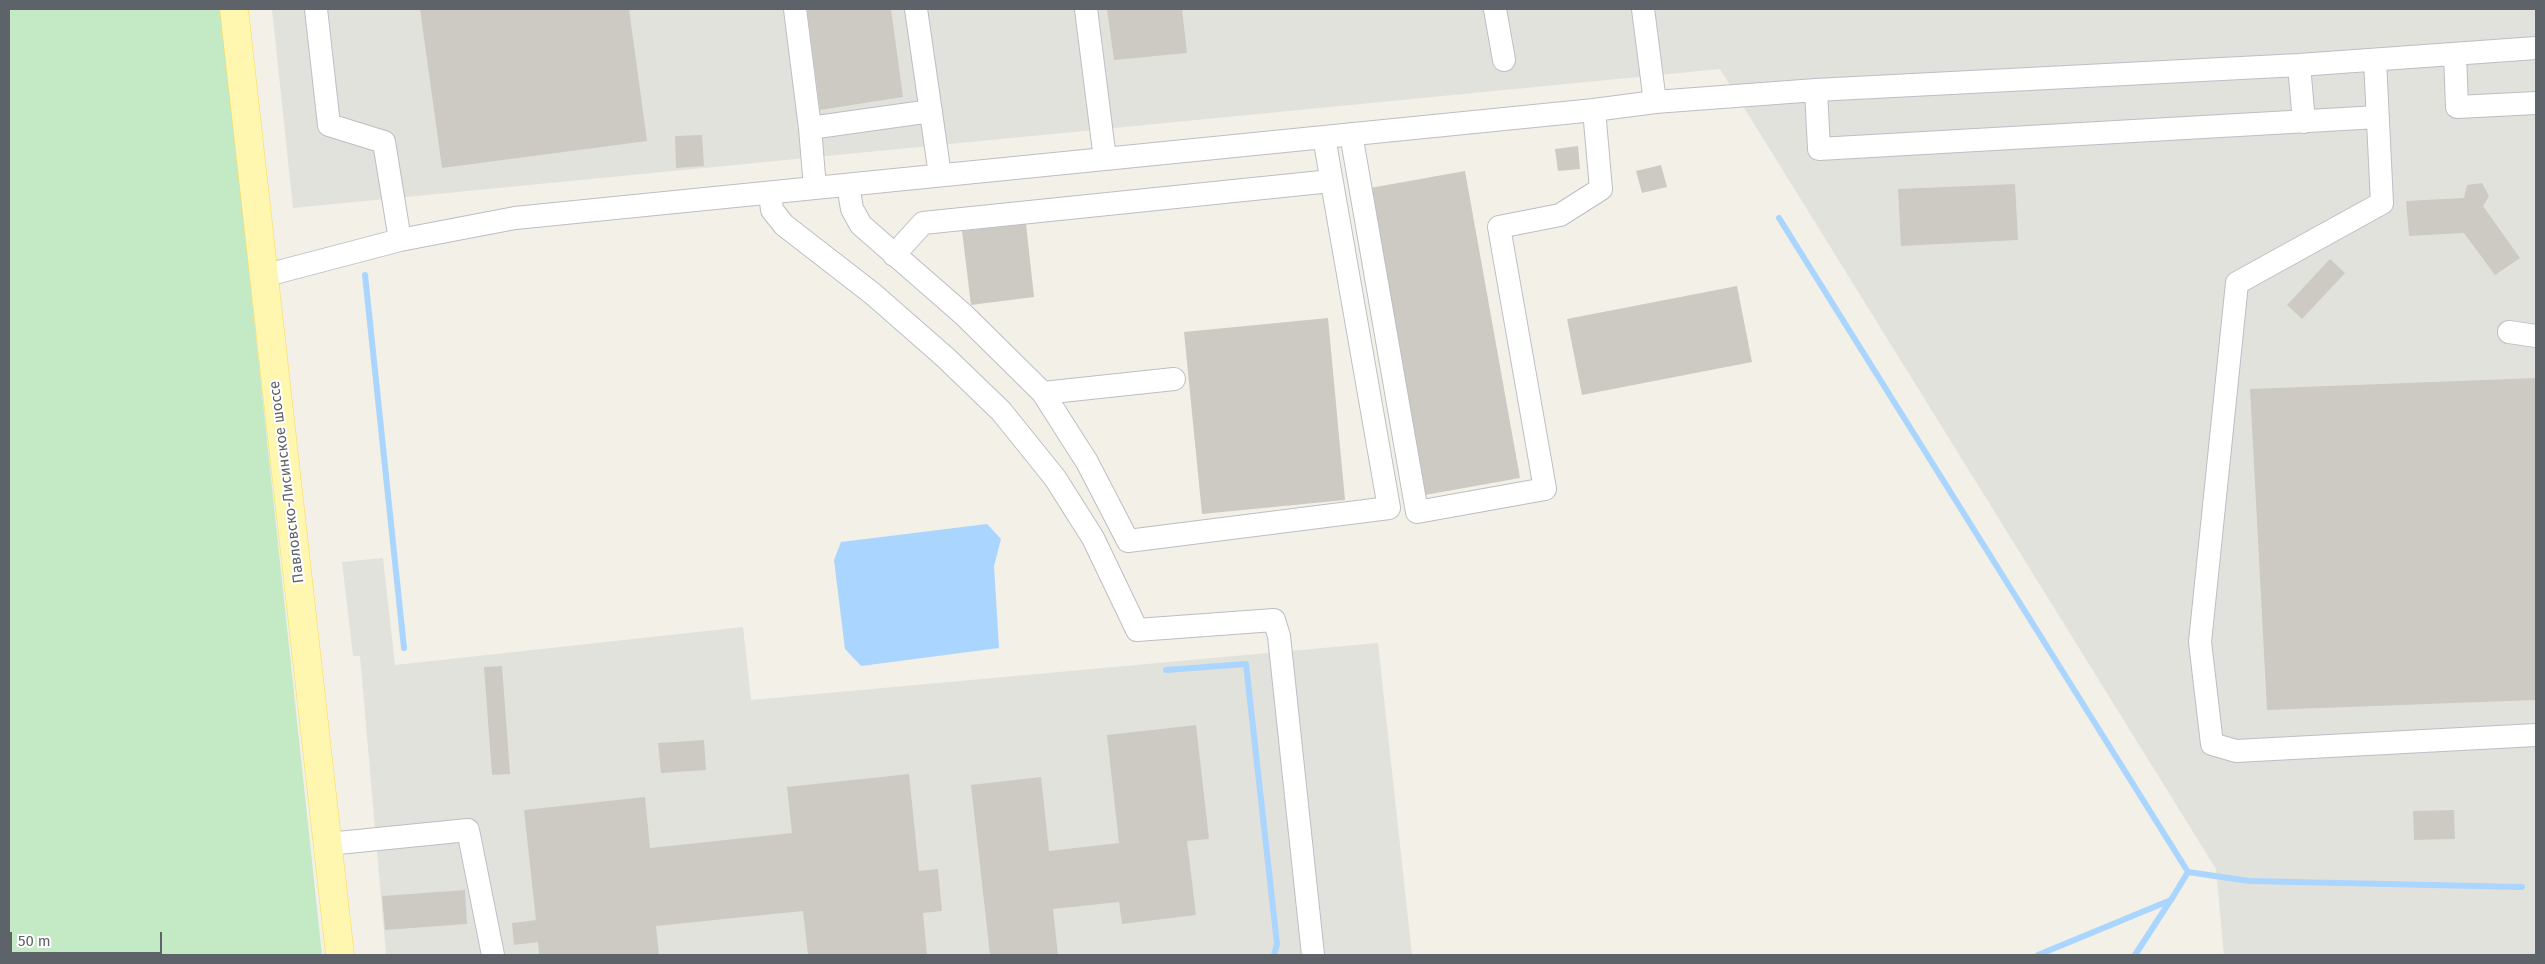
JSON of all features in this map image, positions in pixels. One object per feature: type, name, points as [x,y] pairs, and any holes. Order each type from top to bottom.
[{"type":"main road","name":"Павловско-Лисинское шоссе","points":[[234,9],[340,955]]},
{"type":"lane","points":[[316,9],[329,125],[384,142],[400,240]]},
{"type":"lane","points":[[795,9],[810,128],[815,188]]},
{"type":"lane","points":[[916,9],[940,175]]},
{"type":"lane","points":[[1086,9],[1105,159]]},
{"type":"lane","points":[[1495,9],[1504,60]]},
{"type":"lane","points":[[1643,9],[1654,102]]},
{"type":"lane","points":[[263,276],[400,240],[516,218],[1594,110],[1654,102],[1816,90],[2299,65],[2536,48]]},
{"type":"lane","points":[[2455,54],[2458,107],[2536,104]]},
{"type":"lane","points":[[2375,60],[2382,203],[2237,283],[2200,642],[2212,744],[2236,751],[2536,735]]},
{"type":"lane","points":[[2299,65],[2304,122]]},
{"type":"lane","points":[[1816,90],[1819,149],[2378,117]]},
{"type":"lane","points":[[1351,134],[1417,512],[1544,489],[1499,227],[1560,215],[1601,189],[1594,110]]},
{"type":"lane","points":[[810,128],[932,111]]},
{"type":"lane","points":[[848,185],[852,209],[861,226],[964,315],[1043,392],[1087,462],[1128,541],[1388,508],[1324,137]]},
{"type":"lane","points":[[894,255],[923,223],[1331,181]]},
{"type":"lane","points":[[770,193],[772,210],[784,225],[873,294],[946,358],[1001,411],[1055,478],[1093,538],[1137,630],[1274,620],[1280,645],[1313,955]]},
{"type":"lane","points":[[2509,332],[2536,336]]},
{"type":"lane","points":[[1043,392],[1174,378]]},
{"type":"lane","points":[[328,844],[468,830],[492,955]]},
{"type":"shaded area","points":[[272,9],[2536,9],[2536,955],[2224,955],[2216,869],[1720,69],[293,208]]},
{"type":"shaded area","points":[[383,558],[395,665],[743,627],[751,700],[1378,643],[1412,955],[386,955],[360,656],[353,656],[342,562]]},
{"type":"green space","points":[[9,9],[221,9],[322,955],[9,955]]},
{"type":"water","points":[[987,524],[1001,539],[994,566],[999,648],[861,666],[845,649],[834,560],[841,542]]},
{"type":"building","points":[[420,9],[629,9],[647,141],[442,168]]},
{"type":"building","points":[[807,9],[891,9],[903,97],[820,110]]},
{"type":"building","points":[[1107,9],[1182,9],[1187,53],[1114,60]]},
{"type":"building","points":[[702,135],[704,166],[676,168],[675,136]]},
{"type":"building","points":[[1578,146],[1580,169],[1558,171],[1555,149]]},
{"type":"building","points":[[1661,165],[1667,187],[1642,193],[1636,171]]},
{"type":"building","points":[[1465,171],[1520,478],[1425,495],[1370,188]]},
{"type":"building","points":[[2482,183],[2489,196],[2483,206],[2520,258],[2495,275],[2464,233],[2409,236],[2406,201],[2464,198],[2467,185]]},
{"type":"building","points":[[2015,184],[2018,240],[1901,246],[1898,189]]},
{"type":"building","points":[[1026,224],[1034,297],[971,305],[962,231]]},
{"type":"building","points":[[2330,259],[2345,273],[2302,319],[2287,305]]},
{"type":"building","points":[[1737,286],[1752,362],[1582,395],[1567,319]]},
{"type":"building","points":[[1328,318],[1345,500],[1202,514],[1184,332]]},
{"type":"building","points":[[2536,378],[2536,700],[2267,710],[2250,389]]},
{"type":"building","points":[[502,666],[510,774],[492,775],[484,667]]},
{"type":"building","points":[[1196,725],[1209,839],[1187,841],[1196,915],[1122,924],[1119,902],[1053,909],[1058,955],[990,955],[971,785],[1041,777],[1049,851],[1119,843],[1107,735]]},
{"type":"building","points":[[704,740],[706,770],[661,773],[658,743]]},
{"type":"building","points":[[909,774],[919,871],[938,869],[942,911],[923,913],[927,955],[808,955],[803,911],[656,926],[659,955],[539,955],[538,942],[514,945],[512,923],[536,920],[524,810],[645,797],[650,848],[792,833],[787,787]]},
{"type":"building","points":[[2454,810],[2455,839],[2414,840],[2413,811]]},
{"type":"building","points":[[465,890],[467,924],[385,930],[382,896]]},
{"type":"waterway","points":[[1779,218],[2188,872],[2171,900],[2038,955]]},
{"type":"waterway","points":[[365,275],[404,648]]},
{"type":"waterway","points":[[1166,670],[1246,664],[1277,944],[1274,955]]},
{"type":"waterway","points":[[2188,872],[2249,881],[2522,887]]},
{"type":"waterway","points":[[2135,955],[2170,901]]}]
